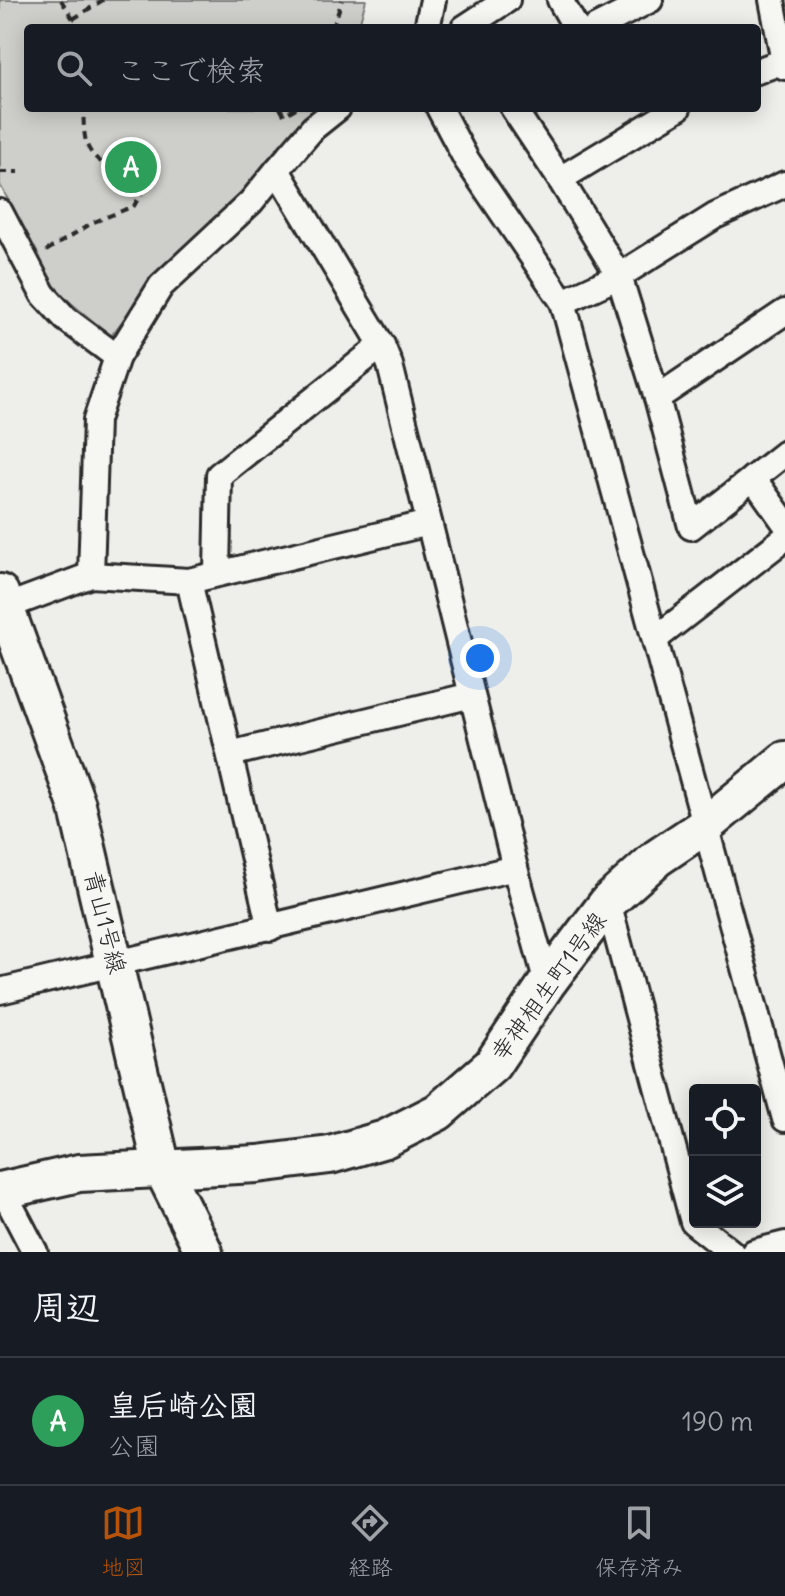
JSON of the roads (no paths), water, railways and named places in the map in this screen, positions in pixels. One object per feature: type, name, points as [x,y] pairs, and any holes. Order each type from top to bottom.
[{"type":"street","points":[[428,24],[433,0]]},
{"type":"street","points":[[470,24],[507,0]]},
{"type":"street","points":[[560,0],[574,24]]},
{"type":"street","points":[[603,24],[650,0]]},
{"type":"street","points":[[761,70],[784,64],[772,0]]},
{"type":"street","points":[[91,575],[96,420],[117,357],[161,286],[251,202],[313,128],[333,112]]},
{"type":"street","points":[[441,112],[466,159],[563,302],[785,1119]]},
{"type":"street","points":[[516,112],[619,276],[657,398],[691,527],[785,453]]},
{"type":"street","points":[[560,179],[671,112]]},
{"type":"street","points":[[277,170],[382,345],[390,365],[515,868],[547,983]]},
{"type":"street","points":[[563,302],[619,276],[715,216],[785,184]]},
{"type":"street","points":[[0,212],[29,262],[43,294],[66,319],[117,357]]},
{"type":"street","points":[[657,398],[785,312]]},
{"type":"street","points":[[217,572],[219,475],[382,345]]},
{"type":"street","points":[[753,478],[785,523]]},
{"type":"street","points":[[1,603],[91,575],[189,581],[429,523]]},
{"type":"street","points":[[655,639],[785,538]]},
{"type":"street","points":[[189,581],[270,928]]},
{"type":"street","name":"青山1号線","points":[[1,603],[77,805],[162,1168],[204,1252]]},
{"type":"street","points":[[230,754],[472,695]]},
{"type":"street","name":"幸神相生町1号線","points":[[1,1189],[79,1173],[258,1164],[330,1155],[385,1139],[438,1112],[492,1065],[547,983],[608,902],[657,858],[706,825],[785,760]]},
{"type":"street","points":[[0,991],[515,868]]},
{"type":"street","points":[[608,902],[693,1222],[731,1252]]},
{"type":"street","points":[[1,1189],[35,1252]]},
{"type":"street","points":[[754,1252],[785,1244]]},
{"type":"place","name":"皇后崎公園","points":[[131,167]]}]
